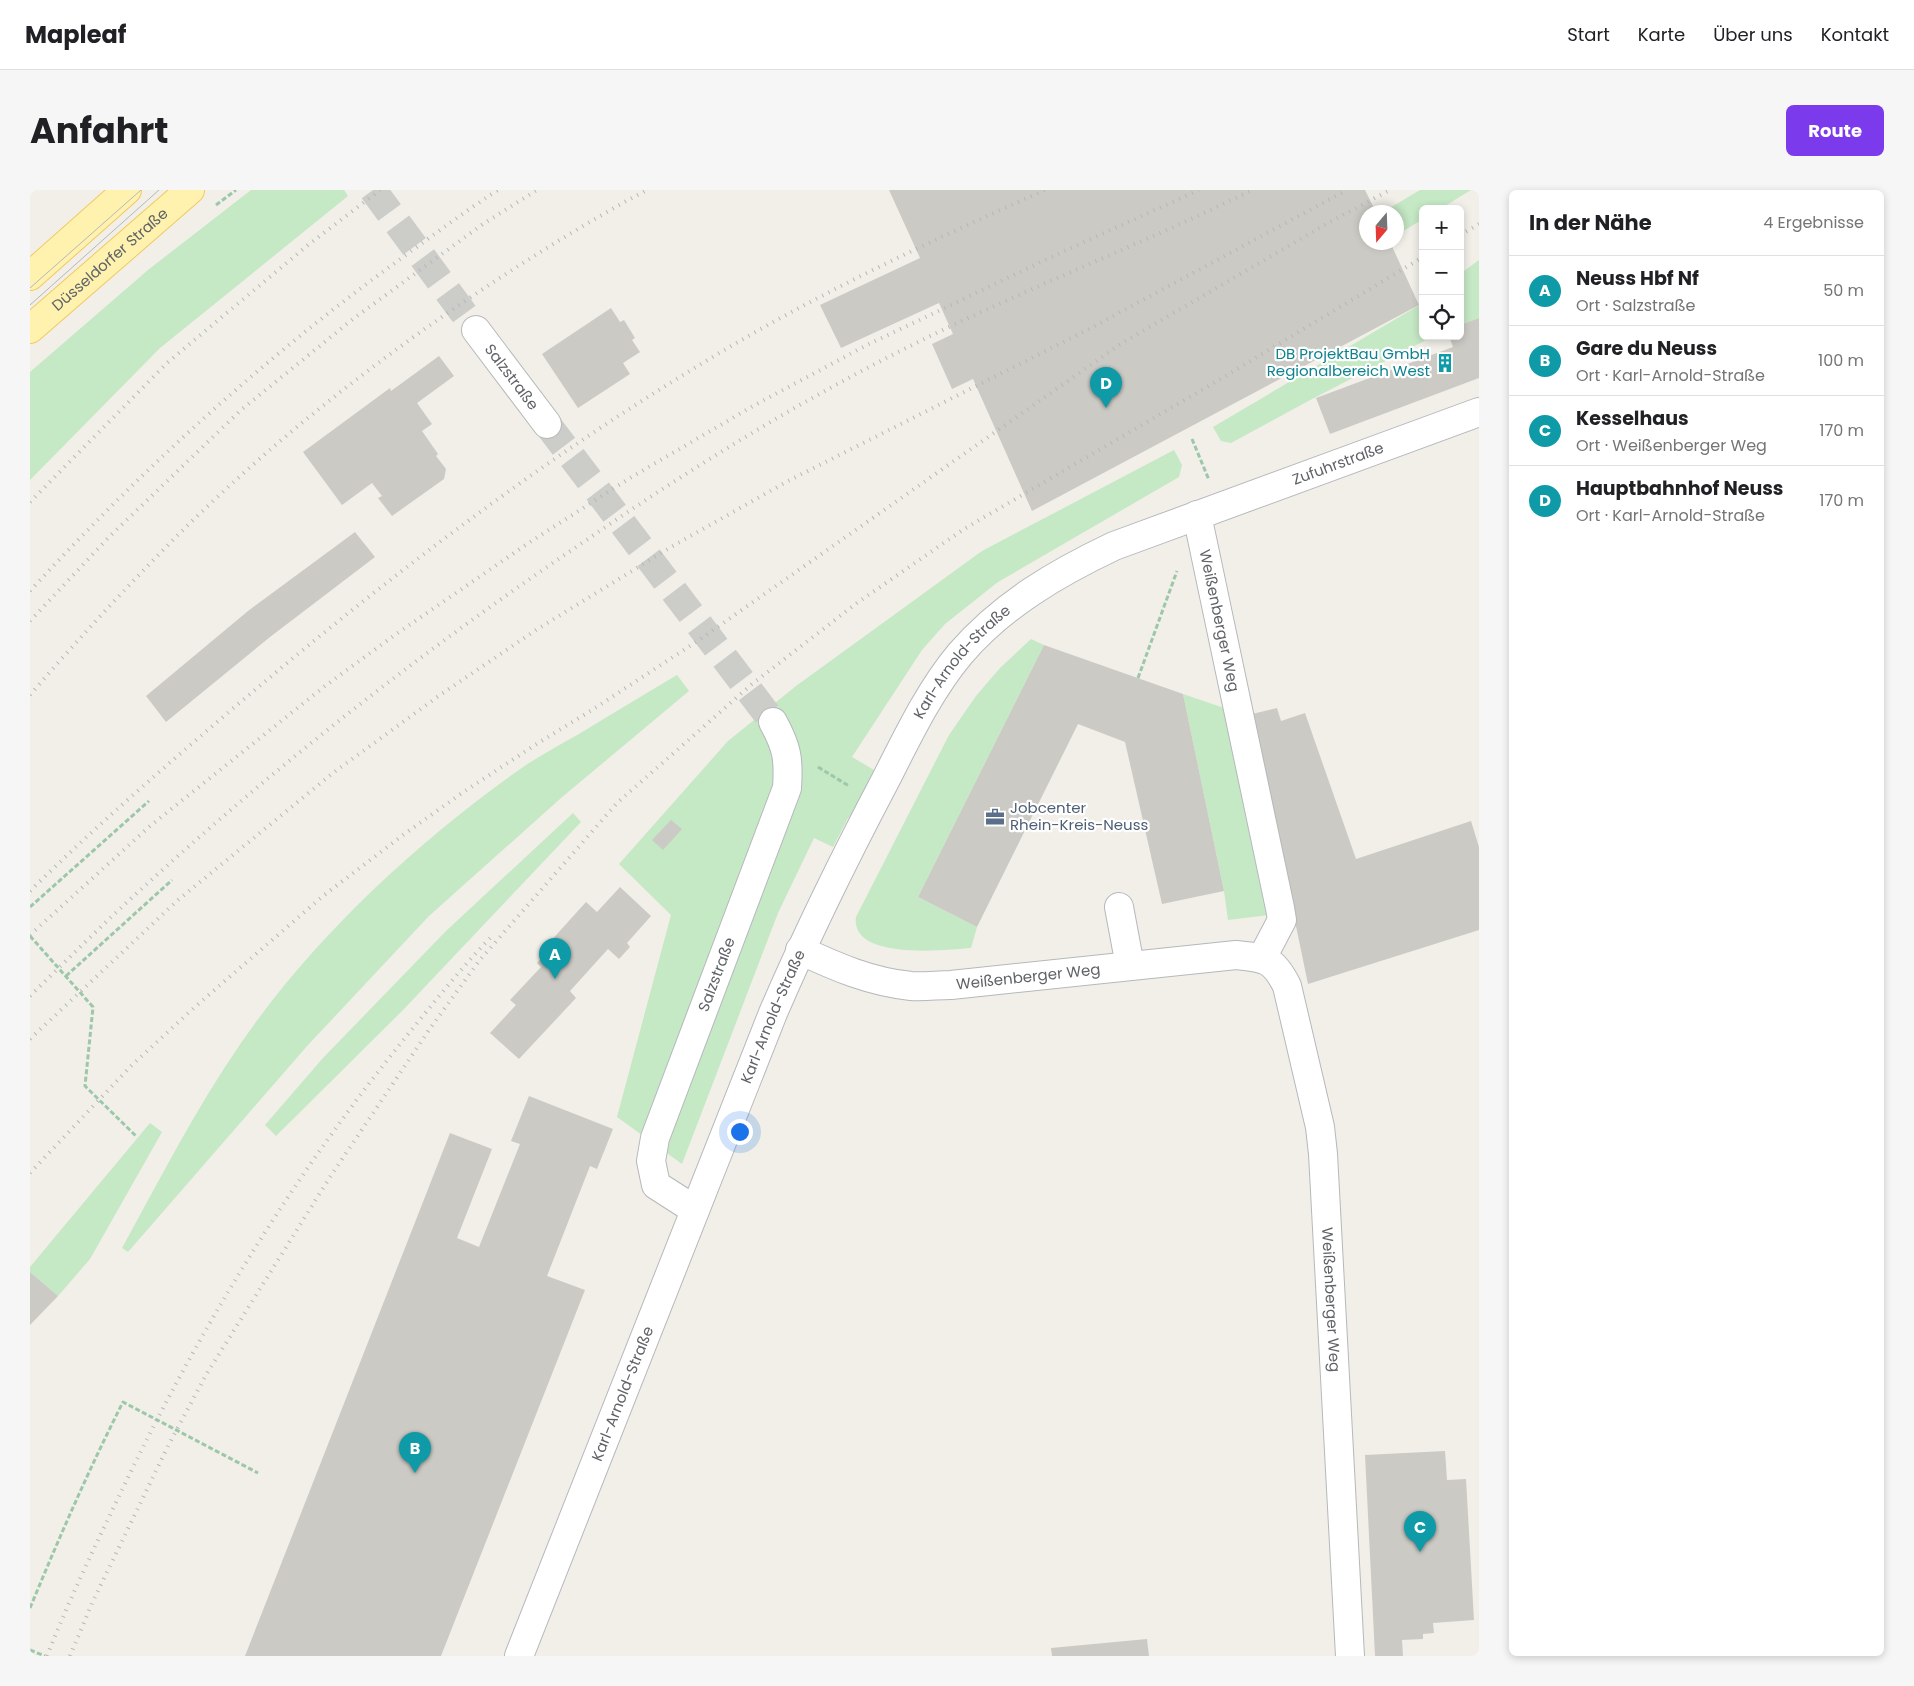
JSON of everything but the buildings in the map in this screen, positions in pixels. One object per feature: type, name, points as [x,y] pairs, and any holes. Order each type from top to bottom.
[{"type":"main road","points":[[30,276],[127,190]]},
{"type":"main road","name":"Düsseldorfer Straße","points":[[30,329],[190,190]]},
{"type":"street","name":"Salzstraße","points":[[476,330],[547,424]]},
{"type":"street","name":"Zufuhrstraße","points":[[1197,514],[1479,412]]},
{"type":"street","name":"Karl-Arnold-Straße","points":[[520,1656],[773,1013],[800,950],[874,800],[922,709],[960,654],[993,622],[1027,594],[1070,567],[1114,546],[1197,514]]},
{"type":"street","name":"Weißenberger Weg","points":[[1197,514],[1282,920],[1262,958]]},
{"type":"street","name":"Salzstraße","points":[[695,1210],[656,1185],[651,1161],[655,1138],[787,788],[788,766],[784,741],[773,722]]},
{"type":"street","points":[[1119,907],[1130,966]]},
{"type":"street","name":"Weißenberger Weg","points":[[800,950],[849,972],[875,980],[912,986],[951,985],[1236,955],[1262,958],[1279,969],[1287,986],[1320,1127],[1323,1154],[1350,1656]]},
{"type":"path","points":[[1192,439],[1209,478],[1197,514]]},
{"type":"path","points":[[1138,678],[1177,569]]},
{"type":"path","points":[[813,764],[839,780]]},
{"type":"path","points":[[30,907],[149,801]]},
{"type":"path","points":[[66,976],[172,880]]},
{"type":"path","points":[[30,936],[93,1007],[84,1086],[136,1136]]},
{"type":"path","points":[[30,1608],[99,1449],[123,1402],[258,1473]]},
{"type":"path","points":[[30,1650],[45,1656]]},
{"type":"green space","points":[[251,190],[344,190],[348,196],[160,348],[30,480],[30,372],[148,270]]},
{"type":"green space","points":[[1420,190],[1471,190],[1447,205],[1419,205],[1419,221],[1404,231],[1404,205],[1395,205]]},
{"type":"green space","points":[[1479,260],[1479,318],[1464,324],[1464,295],[1464,271]]},
{"type":"green space","points":[[1419,305],[1419,340],[1426,340],[1231,443],[1221,441],[1213,427]]},
{"type":"green space","points":[[1174,450],[1182,465],[1179,477],[998,582],[945,624],[922,650],[852,757],[874,770],[870,790],[858,812],[848,818],[833,847],[814,838],[778,913],[682,1164],[617,1117],[671,915],[619,864],[728,741],[796,686],[982,551]]},
{"type":"green space","points":[[1031,639],[1044,645],[918,897],[977,927],[971,948],[922,951],[902,950],[883,947],[868,941],[858,931],[856,917],[949,735],[976,696],[1000,668]]},
{"type":"green space","points":[[677,675],[689,691],[561,798],[429,916],[308,1045],[128,1252],[122,1248],[179,1144],[241,1043],[301,965],[335,928],[408,858],[486,794],[532,761]]},
{"type":"green space","points":[[1183,694],[1227,709],[1269,915],[1228,920],[1224,891]]},
{"type":"green space","points":[[573,813],[581,822],[403,1010],[276,1136],[265,1125],[323,1058],[446,931]]},
{"type":"green space","points":[[150,1123],[162,1132],[90,1259],[58,1296],[30,1272],[30,1267]]},
{"type":"tunnel","points":[[373,190],[476,330]]},
{"type":"tunnel","points":[[547,424],[773,722]]},
{"type":"tram line","points":[[30,288],[141,190]]},
{"type":"tram line","points":[[30,305],[159,190]]},
{"type":"railway","points":[[30,502],[167,363],[308,245],[380,190]]},
{"type":"railway","points":[[30,591],[116,501],[206,416],[253,375],[349,297],[448,224],[498,190]]},
{"type":"railway","points":[[30,621],[109,537],[241,410],[353,319],[483,224],[537,190]]},
{"type":"railway","points":[[30,695],[105,611],[183,530],[260,459],[341,391],[469,298],[562,239],[647,190]]},
{"type":"railway","points":[[30,891],[135,794],[300,652],[416,560],[535,473],[658,391],[760,329],[881,266],[1045,190]]},
{"type":"railway","points":[[30,935],[150,826],[325,686],[392,637],[530,542],[630,478],[753,406],[867,345],[1062,252],[1199,190]]},
{"type":"railway","points":[[30,996],[148,883],[252,791],[306,747],[415,662],[528,580],[620,517],[727,448],[838,384],[921,340],[1252,190]]},
{"type":"railway","points":[[30,1039],[178,900],[333,773],[440,695],[536,630],[671,547],[788,481],[1091,328],[1347,190]]},
{"type":"railway","points":[[30,1173],[130,1067],[196,1006],[323,896],[403,835],[462,793],[699,640],[1122,343],[1328,223],[1390,190]]},
{"type":"railway","points":[[1464,233],[1479,224]]},
{"type":"railway","points":[[70,1656],[93,1601],[168,1446],[206,1375],[330,1177],[429,1030],[479,961],[617,803],[752,684],[857,603],[964,529],[1224,377],[1419,259]]},
{"type":"railway","points":[[47,1656],[82,1573],[151,1431],[216,1312],[251,1254],[326,1141],[409,1033],[492,936]]},
{"type":"place","name":"DB ProjektBau GmbH Regionalbereich West","points":[[1445,363]]},
{"type":"place","name":"Hauptbahnhof Neuss","points":[[1106,408]]},
{"type":"place","name":"Jobcenter Rhein-Kreis-Neuss","points":[[995,817]]},
{"type":"place","name":"Neuss Hbf Nf","points":[[555,979]]},
{"type":"place","name":"Gare du Neuss","points":[[415,1473]]},
{"type":"place","name":"Kesselhaus","points":[[1420,1552]]}]
